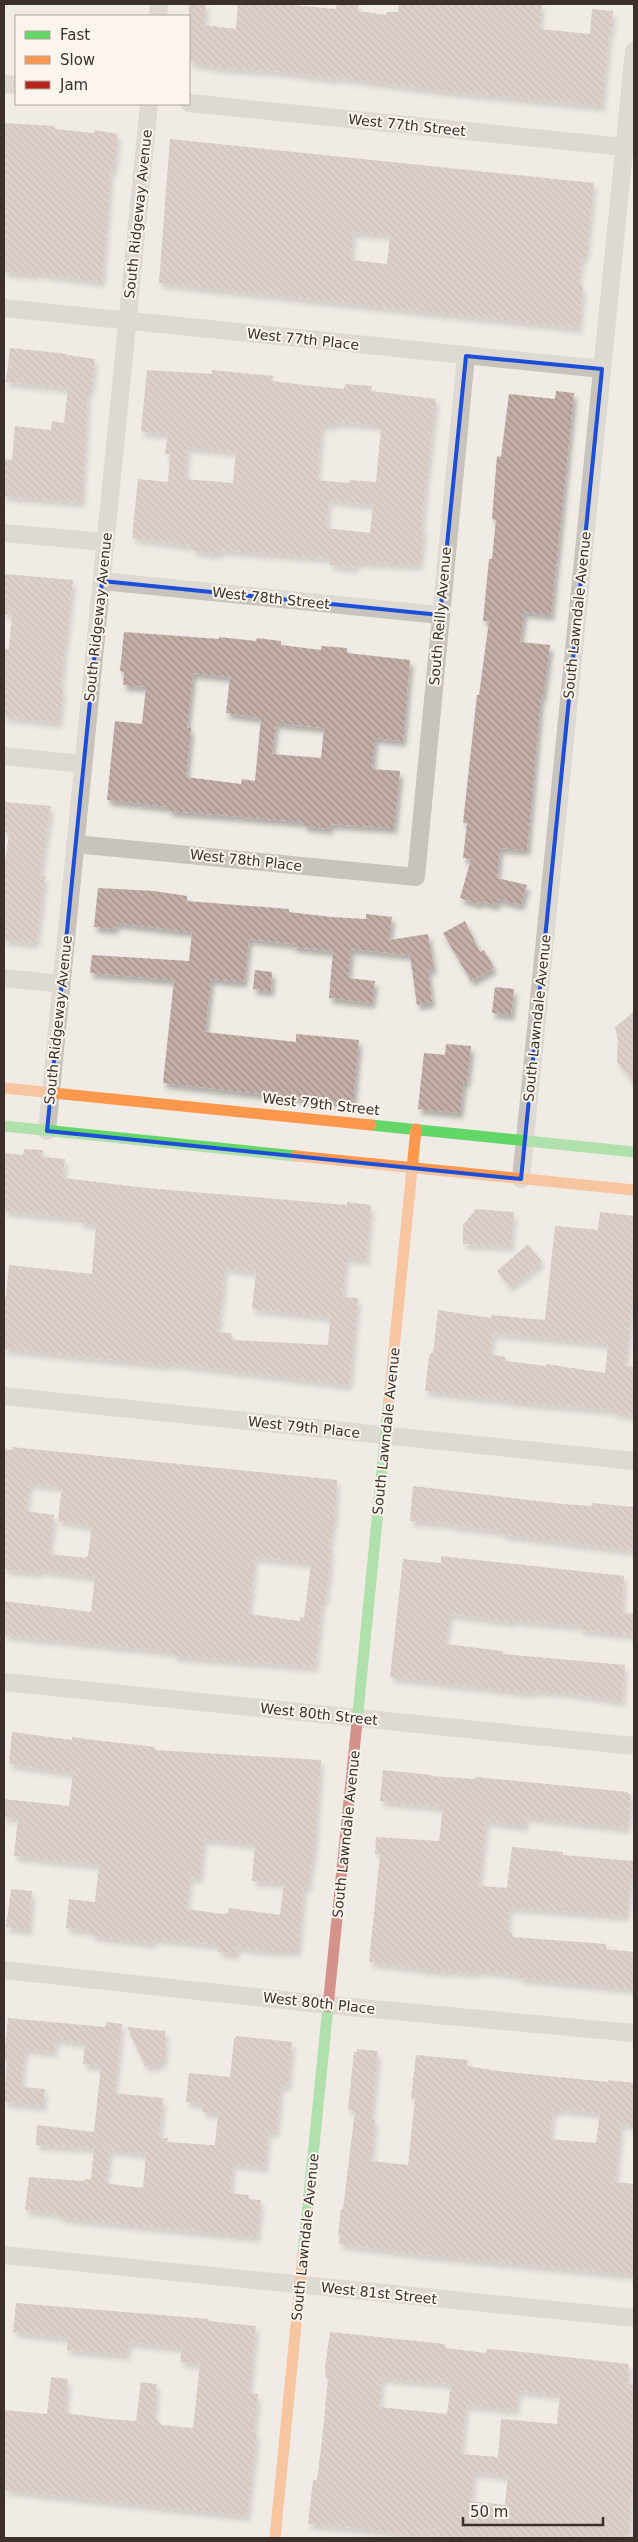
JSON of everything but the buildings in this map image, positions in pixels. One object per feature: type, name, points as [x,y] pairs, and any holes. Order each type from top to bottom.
[{"type":"street","name":"South Lawndale Avenue","points":[[521,1179],[634,51]]},
{"type":"street","name":"West 77th Street","points":[[190,102],[625,147]]},
{"type":"street","name":"South Ridgeway Avenue","points":[[47,1130],[149,105]]},
{"type":"street","name":"West 77th Place","points":[[4,308],[602,370]]},
{"type":"street","name":"South Reilly Avenue","points":[[416,877],[466,356]]},
{"type":"street","points":[[4,533],[106,542]]},
{"type":"street","name":"West 78th Street","points":[[102,581],[440,615]]},
{"type":"street","points":[[4,756],[83,764]]},
{"type":"street","name":"West 78th Place","points":[[75,844],[416,877]]},
{"type":"street","points":[[4,978],[61,984]]},
{"type":"street","name":"West 79th Street","points":[[4,1088],[634,1152]]},
{"type":"street","points":[[4,1126],[634,1190]]},
{"type":"street","name":"South Lawndale Avenue","points":[[275,2538],[416,1129]]},
{"type":"street","name":"West 79th Place","points":[[4,1396],[634,1461]]},
{"type":"street","name":"West 80th Street","points":[[4,1682],[634,1746]]},
{"type":"street","name":"West 80th Place","points":[[4,1970],[328,2005],[634,2034]]},
{"type":"street","name":"West 81st Street","points":[[4,2255],[634,2318]]},
{"type":"highlighted area","points":[[466,356],[602,369],[521,1179],[47,1131],[102,581],[440,615]]},
{"type":"traffic: fast","points":[[371,1125],[634,1152]]},
{"type":"traffic: fast","points":[[4,1126],[296,1156]]},
{"type":"traffic: fast","points":[[357,1722],[389,1399]]},
{"type":"traffic: fast","points":[[303,2254],[328,2007]]},
{"type":"traffic: slow","points":[[4,1088],[371,1125]]},
{"type":"traffic: slow","points":[[389,1399],[416,1129]]},
{"type":"traffic: slow","points":[[296,1156],[634,1190]]},
{"type":"traffic: slow","points":[[275,2538],[303,2254]]},
{"type":"traffic: jam","points":[[328,2007],[357,1722]]}]
